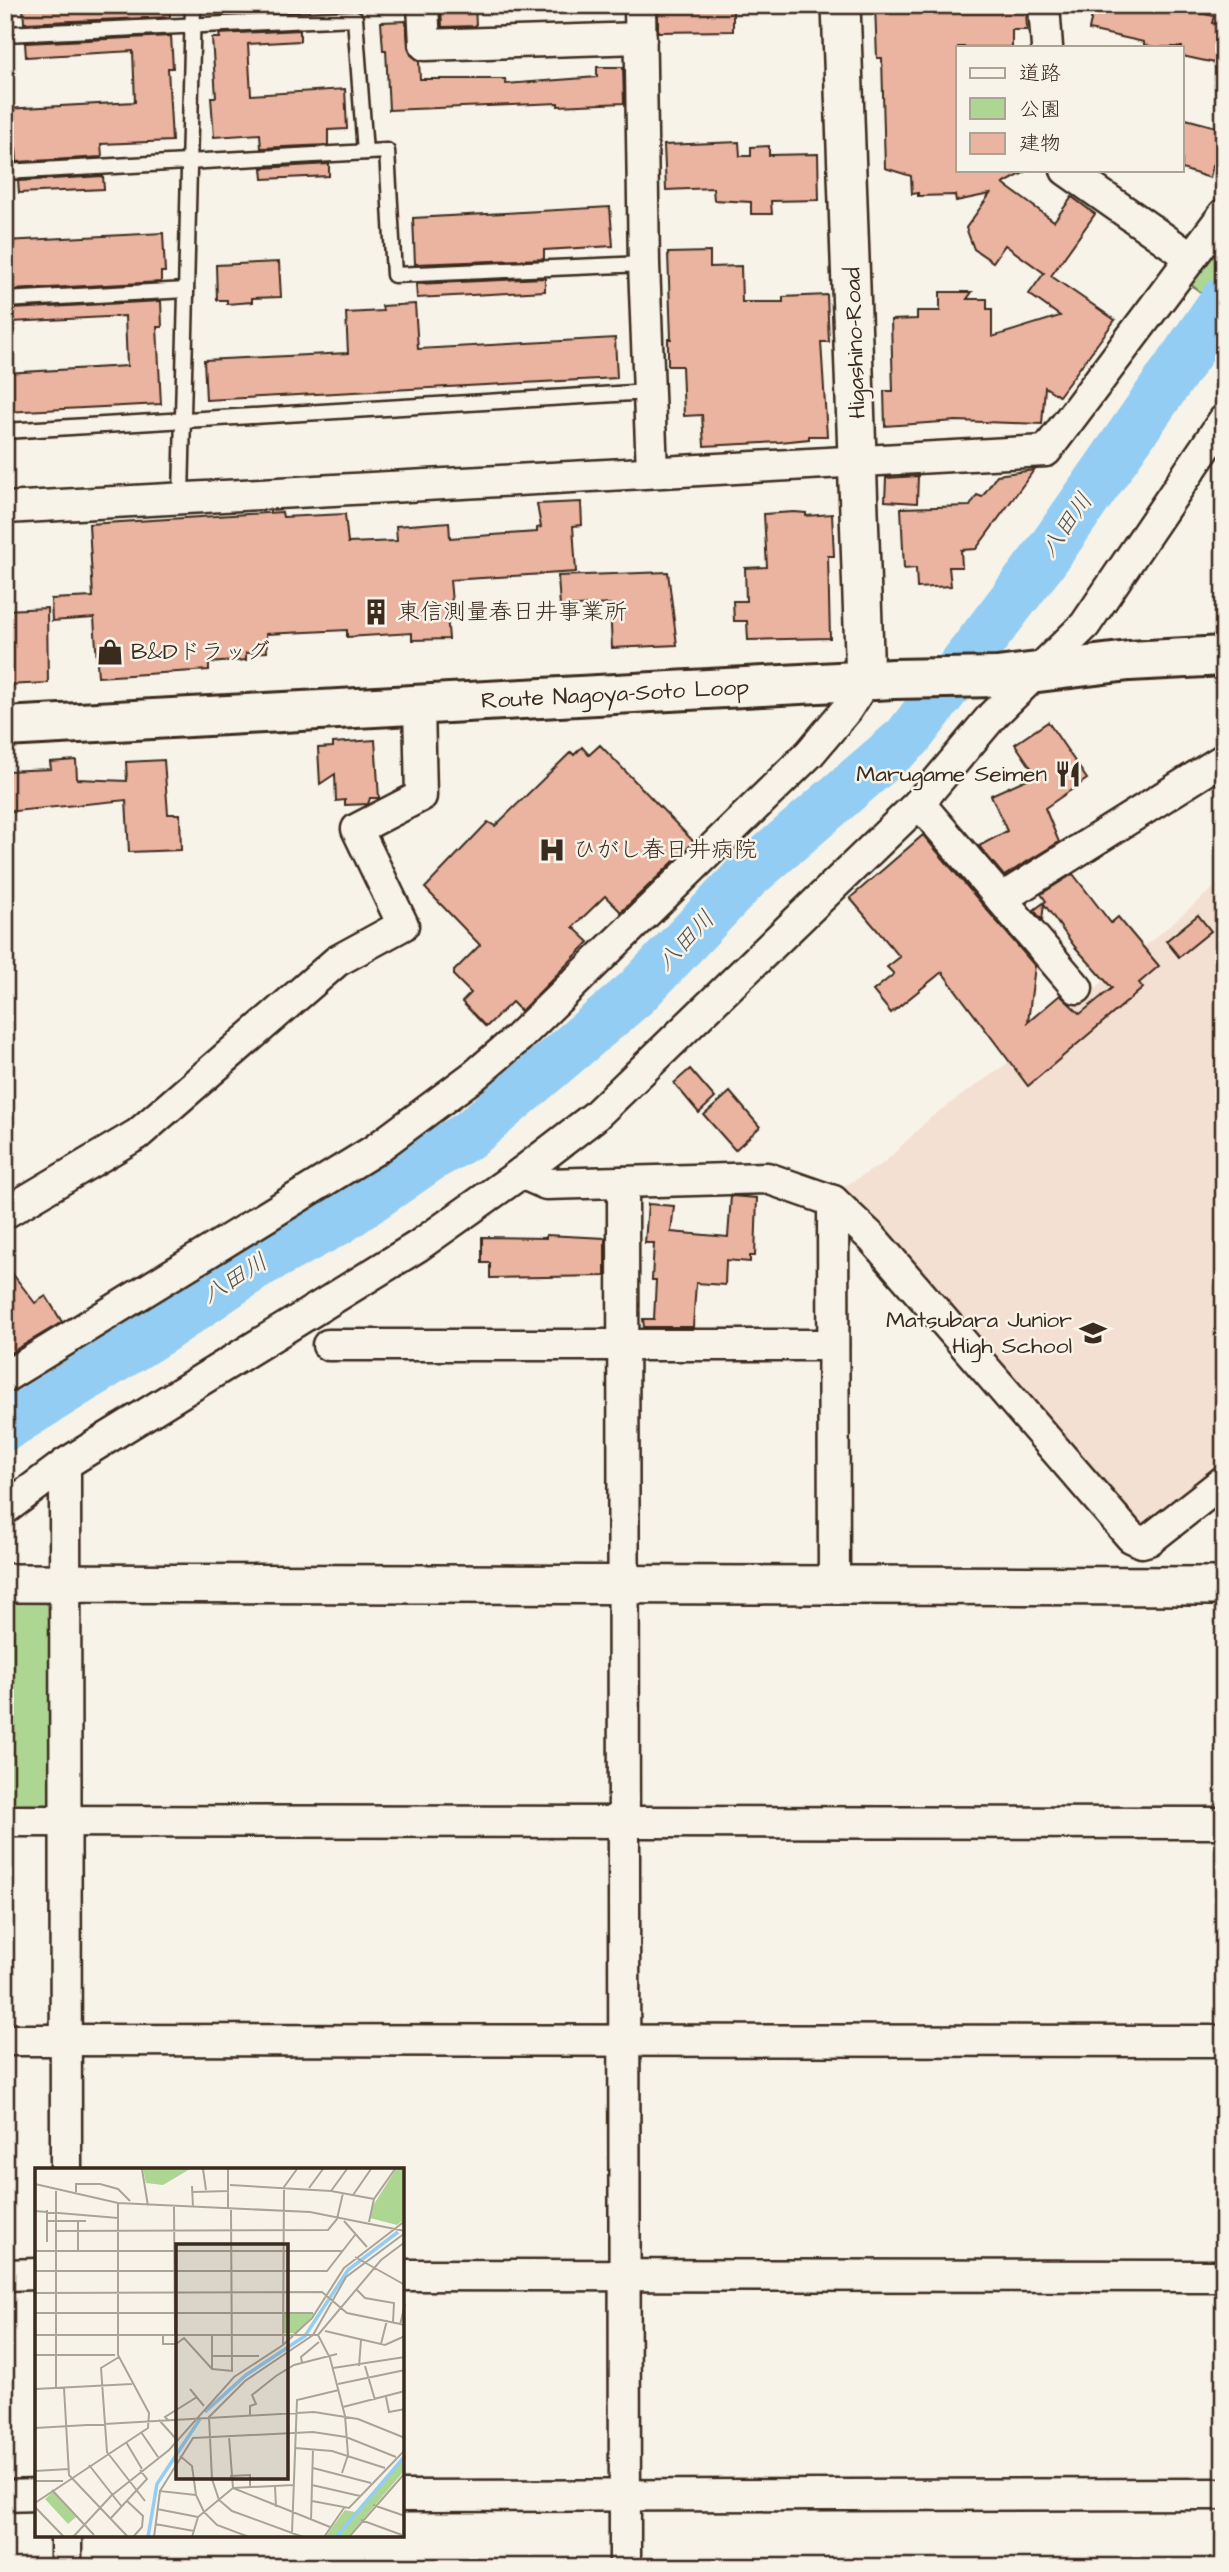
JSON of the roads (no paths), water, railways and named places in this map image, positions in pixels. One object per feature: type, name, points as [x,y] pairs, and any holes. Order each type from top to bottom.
[{"type":"main road","name":"Route Nagoya-Soto Loop","points":[[5,727],[879,680],[997,677],[1129,662],[1224,656]]},
{"type":"street","points":[[424,5],[425,45],[640,38]]},
{"type":"street","points":[[640,5],[644,264],[652,471]]},
{"type":"street","name":"Higashino-Road","points":[[841,5],[859,461],[879,680]]},
{"type":"street","points":[[1044,5],[1047,46]]},
{"type":"street","points":[[1069,172],[1190,257]]},
{"type":"street","points":[[5,508],[1046,451],[1224,214]]},
{"type":"street","points":[[5,1509],[65,1464],[418,1245],[521,1173],[594,1117],[919,803],[993,715],[1085,625],[1220,432]]},
{"type":"street","points":[[5,1377],[373,1151],[475,1075],[518,1038],[810,753],[847,709],[879,680]]},
{"type":"street","points":[[5,1213],[138,1134],[337,961],[402,925],[357,829],[421,796],[419,705]]},
{"type":"street","points":[[1001,899],[1224,759]]},
{"type":"street","points":[[919,803],[1077,988]]},
{"type":"street","points":[[521,1173],[546,1184],[767,1178],[833,1201],[872,1238],[1130,1537],[1142,1542],[1149,1540],[1224,1481]]},
{"type":"street","points":[[623,1182],[625,2567]]},
{"type":"street","points":[[833,1201],[834,1586]]},
{"type":"street","points":[[328,1345],[833,1345]]},
{"type":"street","points":[[65,1464],[66,2168]]},
{"type":"street","points":[[5,1583],[1224,1586]]},
{"type":"street","points":[[5,1821],[1224,1823]]},
{"type":"street","points":[[5,2040],[1224,2041]]},
{"type":"street","points":[[5,2275],[35,2274]]},
{"type":"street","points":[[404,2276],[1224,2276]]},
{"type":"street","points":[[404,2496],[1224,2494]]},
{"type":"street","points":[[5,2496],[35,2495]]},
{"type":"street","points":[[66,2537],[66,2567]]},
{"type":"lane","points":[[181,498],[193,5]]},
{"type":"lane","points":[[5,34],[355,18],[365,152]]},
{"type":"lane","points":[[5,172],[387,151],[394,275],[644,264]]},
{"type":"lane","points":[[5,300],[186,290]]},
{"type":"lane","points":[[5,431],[649,392]]},
{"type":"waterway","name":"八田川","points":[[5,1427],[161,1330],[261,1262],[338,1221],[429,1158],[469,1135],[636,993],[747,876],[908,737],[1045,558],[1224,301]]},
{"type":"place","name":"東信測量春日井事業所","points":[[376,612]]},
{"type":"place","name":"B&Dドラッグ","points":[[110,652]]},
{"type":"place","name":"Marugame Seimen","points":[[1068,774]]},
{"type":"place","name":"ひがし春日井病院","points":[[552,850]]},
{"type":"place","name":"Matsubara Junior High School","points":[[1093,1333]]}]
